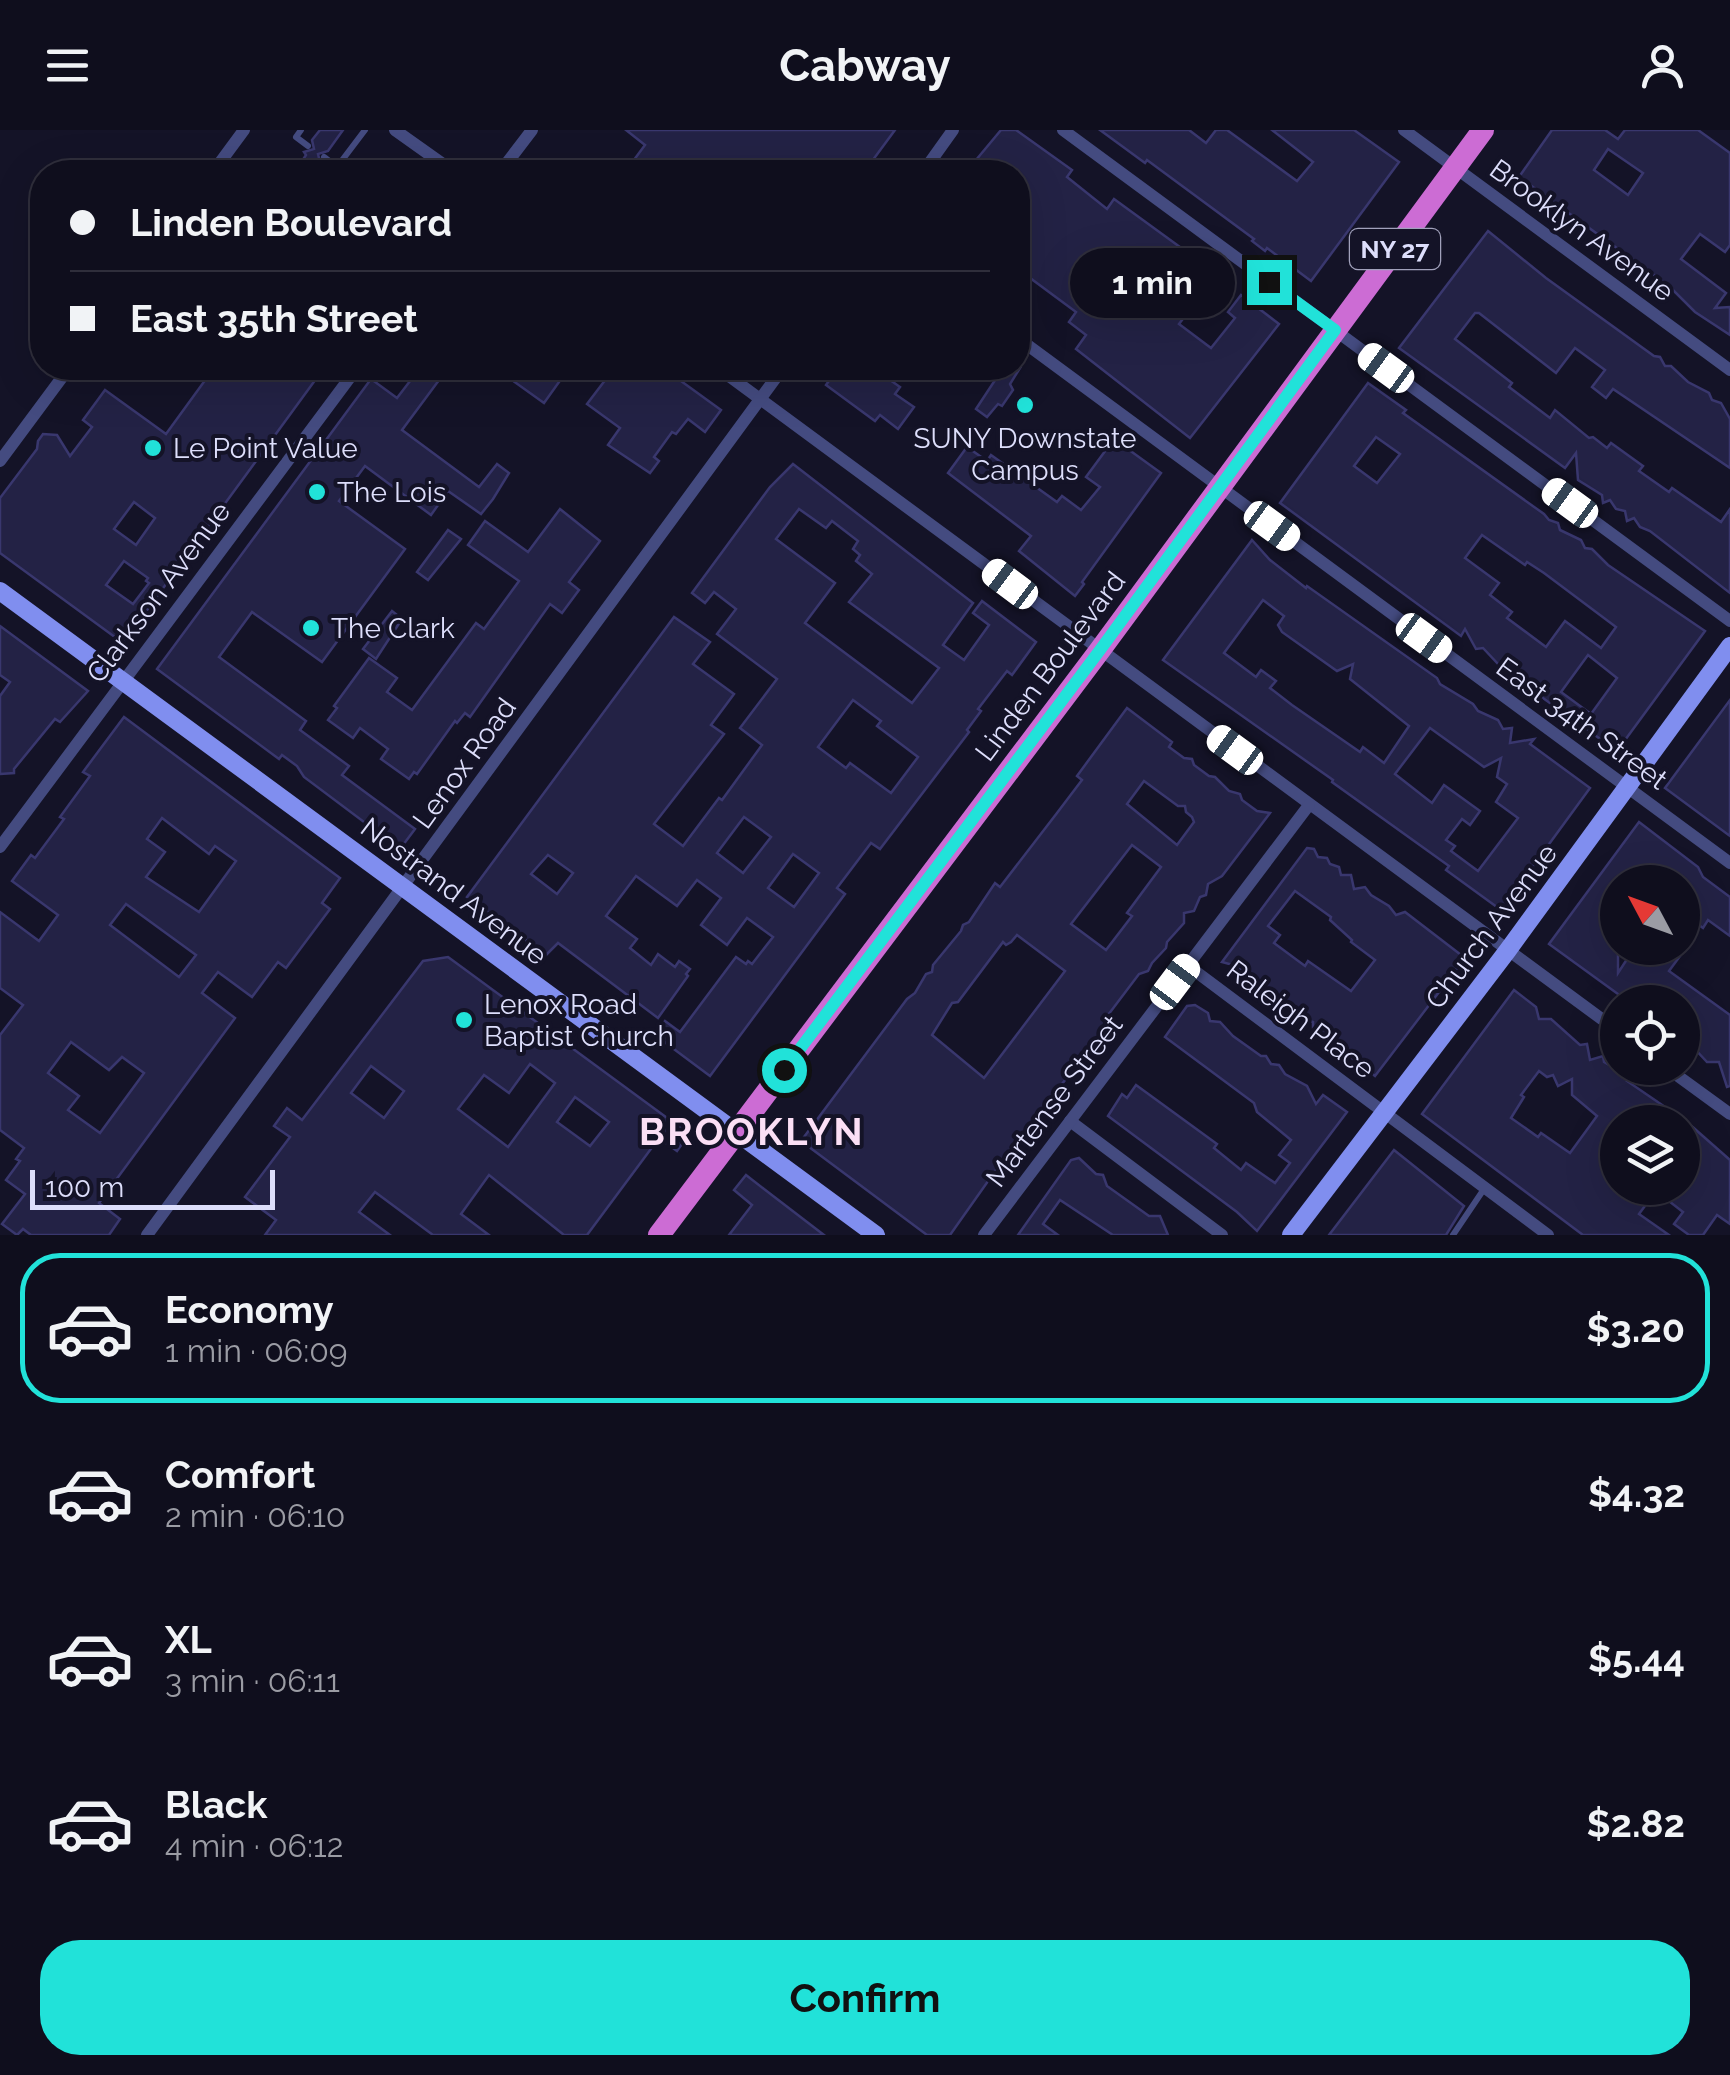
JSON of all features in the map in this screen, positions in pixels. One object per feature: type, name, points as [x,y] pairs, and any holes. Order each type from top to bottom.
[{"type":"highway","name":"Linden Boulevard","points":[[659,1235],[1100,650],[1483,130]]},
{"type":"main road","name":"Nostrand Avenue","points":[[0,591],[876,1235]]},
{"type":"main road","name":"Church Avenue","points":[[1291,1235],[1508,950],[1730,646]]},
{"type":"street","points":[[222,160],[244,130]]},
{"type":"street","points":[[395,130],[437,160]]},
{"type":"street","points":[[509,160],[532,130]]},
{"type":"street","points":[[931,160],[954,130]]},
{"type":"street","points":[[1062,130],[1730,621]]},
{"type":"street","name":"Brooklyn Avenue","points":[[1404,130],[1730,370]]},
{"type":"street","name":"East 34th Street","points":[[1030,347],[1730,863]]},
{"type":"street","points":[[0,461],[60,380]]},
{"type":"street","name":"Clarkson Avenue","points":[[0,847],[348,380]]},
{"type":"street","points":[[734,380],[1600,1018]]},
{"type":"street","name":"Lenox Road","points":[[147,1235],[774,380]]},
{"type":"street","name":"Martense Street","points":[[984,1235],[1309,805]]},
{"type":"street","name":"Raleigh Place","points":[[1188,965],[1548,1235]]},
{"type":"street","points":[[1690,1085],[1730,1114]]},
{"type":"street","points":[[1070,1121],[1222,1235]]},
{"type":"lane","points":[[301,130],[296,137],[308,146]]},
{"type":"lane","points":[[342,160],[365,130]]},
{"type":"lane","points":[[324,157],[328,160]]},
{"type":"lane","points":[[1453,1235],[1485,1188]]},
{"type":"building","points":[[320,130],[343,130],[328,151],[318,154],[320,160],[303,160],[304,152],[314,149],[312,140]]},
{"type":"building","points":[[626,130],[895,130],[873,160],[634,160],[645,145]]},
{"type":"building","points":[[1001,130],[1016,130],[1072,170],[1067,177],[1107,209],[1114,199],[1217,274],[1179,324],[1211,348],[1235,318],[1228,312],[1241,295],[1279,324],[1190,438],[1076,349],[1086,335],[1069,322],[1076,312],[1030,278],[1030,160],[976,160]]},
{"type":"building","points":[[1100,130],[1189,130],[1206,143],[1216,130],[1227,130],[1297,181],[1313,162],[1272,130],[1354,130],[1399,162],[1311,281]]},
{"type":"building","points":[[1552,130],[1605,130],[1618,139],[1625,130],[1698,130],[1730,153],[1730,245],[1725,252],[1700,234],[1681,259],[1726,293],[1715,308],[1730,307],[1730,335],[1695,312],[1669,286],[1519,177]],"holes":[[[1608,149],[1643,173],[1628,195],[1594,170]]]},
{"type":"building","points":[[1488,231],[1546,278],[1660,357],[1665,366],[1671,366],[1721,403],[1730,419],[1730,468],[1613,389],[1606,398],[1592,387],[1605,370],[1575,348],[1556,373],[1479,313],[1455,339],[1550,418],[1555,410],[1589,438],[1607,448],[1611,443],[1643,466],[1639,471],[1669,492],[1672,488],[1721,522],[1730,509],[1730,593],[1640,527],[1634,518],[1627,521],[1625,511],[1616,509],[1610,500],[1603,503],[1602,495],[1578,480],[1576,453],[1565,468],[1399,348]]},
{"type":"building","points":[[205,380],[315,380],[123,643],[0,553],[0,498],[37,449],[43,434],[57,435],[70,456],[92,427],[83,420],[105,390],[166,434]],"holes":[[[134,502],[155,518],[136,545],[114,529]],[[124,561],[148,578],[149,583],[133,604],[106,585]]]},
{"type":"building","points":[[370,380],[397,398],[411,380],[439,380],[402,430],[479,487],[497,464],[509,473],[493,499],[481,514],[448,491],[431,515],[365,466],[339,501],[405,549],[322,662],[252,612],[219,657],[306,721],[300,730],[349,766],[342,775],[415,829],[400,849],[304,777],[297,766],[282,755],[279,759],[157,669]]},
{"type":"building","points":[[512,380],[560,380],[544,403]]},
{"type":"building","points":[[605,380],[680,380],[721,410],[705,432],[688,419],[676,434],[672,432],[654,457],[659,461],[650,473],[608,445],[620,428],[587,404]]},
{"type":"building","points":[[830,380],[890,380],[900,387],[895,394],[914,407],[898,429],[880,415],[875,421],[826,385]]},
{"type":"building","points":[[995,380],[1012,380],[1013,390],[1002,406],[998,404],[987,417],[976,409]]},
{"type":"building","points":[[1368,383],[1406,410],[1403,413],[1558,523],[1560,530],[1581,540],[1585,548],[1592,549],[1608,565],[1705,631],[1617,751],[1522,683],[1483,648],[1476,649],[1465,629],[1461,636],[1280,503]],"holes":[[[1376,437],[1400,454],[1377,483],[1354,466]],[[1482,535],[1525,565],[1527,562],[1544,573],[1616,627],[1601,648],[1565,621],[1546,647],[1507,618],[1512,612],[1490,595],[1499,583],[1465,558]],[[1588,655],[1617,678],[1591,714],[1561,692]]]},
{"type":"building","points":[[1114,439],[1161,473],[1075,596],[1019,551],[1031,536],[948,473],[967,447],[987,461],[991,455],[1057,502],[1062,496],[1081,510],[1100,487],[1086,477]]},
{"type":"building","points":[[793,464],[973,603],[943,645],[964,660],[989,625],[973,613],[982,601],[1036,642],[1012,675],[1007,671],[978,709],[981,711],[969,732],[880,849],[871,843],[837,888],[845,894],[710,1076],[655,1035],[665,1021],[680,1032],[736,957],[752,964],[773,937],[747,918],[727,945],[701,925],[721,898],[697,880],[677,906],[636,876],[606,916],[637,939],[630,948],[651,965],[658,954],[675,967],[679,961],[690,969],[658,1018],[558,943],[546,955],[467,897],[674,617],[710,642],[693,664],[734,694],[711,725],[724,734],[654,824],[683,846],[719,798],[722,800],[762,745],[740,728],[777,679],[717,634],[736,609],[714,592],[705,603],[692,593],[770,487]],"holes":[[[799,509],[826,528],[832,521],[858,541],[853,549],[860,555],[856,561],[872,574],[849,602],[939,668],[912,703],[805,623],[835,583],[776,539]],[[853,700],[881,721],[877,726],[918,757],[891,793],[850,763],[846,768],[818,747]],[[744,817],[771,837],[743,873],[717,853]],[[793,854],[819,873],[794,907],[768,888]],[[548,855],[573,873],[557,894],[531,874]]]},
{"type":"building","points":[[560,509],[600,541],[569,582],[579,590],[562,613],[550,604],[470,717],[465,713],[455,721],[417,774],[414,772],[409,779],[381,759],[388,749],[360,728],[353,738],[328,720],[369,658],[397,678],[387,692],[412,710],[476,623],[484,629],[519,581],[468,545],[485,521],[528,552]]},
{"type":"building","points":[[448,530],[461,539],[428,580],[417,572]]},
{"type":"building","points":[[1252,540],[1306,588],[1478,711],[1498,720],[1503,729],[1512,728],[1510,743],[1534,739],[1530,744],[1590,788],[1501,910],[1333,780],[1163,660]],"holes":[[[1263,600],[1284,616],[1278,625],[1282,632],[1337,671],[1353,664],[1350,679],[1409,726],[1384,763],[1363,747],[1360,752],[1292,705],[1270,688],[1276,681],[1261,670],[1256,677],[1224,653]],[[1430,728],[1484,767],[1501,758],[1497,777],[1507,784],[1496,802],[1518,818],[1478,871],[1451,851],[1455,846],[1446,840],[1462,819],[1470,825],[1480,811],[1444,785],[1432,803],[1395,774]]]},
{"type":"building","points":[[392,611],[402,619],[376,659],[363,649]]},
{"type":"building","points":[[0,626],[88,691],[60,722],[55,719],[14,773],[0,774],[0,696],[10,682],[0,675]]},
{"type":"building","points":[[1730,700],[1730,836],[1665,788]]},
{"type":"building","points":[[1127,708],[1172,742],[1169,747],[1192,759],[1194,765],[1229,791],[1240,794],[1257,811],[1270,813],[1222,876],[1208,884],[1206,895],[1200,897],[1194,911],[1184,913],[1184,923],[1166,948],[1148,971],[1139,974],[1105,1019],[1110,1023],[1010,1150],[950,1235],[927,1235],[801,1141],[926,974],[932,972],[933,965],[995,883],[1000,887],[1082,780],[1077,776]],"holes":[[[1144,781],[1178,806],[1185,806],[1192,817],[1194,822],[1177,845],[1127,804]],[[1132,845],[1161,867],[1106,950],[1071,924]],[[1017,935],[1065,971],[984,1078],[932,1035],[952,1003],[958,1002],[1003,942],[1011,942]]]},
{"type":"building","points":[[124,717],[340,878],[322,903],[330,909],[286,968],[278,962],[252,997],[218,972],[202,993],[235,1018],[99,1203],[120,1219],[109,1235],[31,1235],[23,1229],[17,1235],[2,1224],[25,1194],[6,1180],[24,1148],[0,1130],[0,1035],[23,1005],[0,988],[0,912],[39,941],[58,915],[12,881],[64,819],[60,817],[90,776],[83,772]],"holes":[[[162,818],[209,854],[215,846],[236,861],[199,912],[146,877],[165,852],[147,839]],[[126,904],[196,955],[179,977],[110,925]],[[71,1042],[109,1070],[122,1057],[144,1073],[100,1133],[68,1110],[79,1096],[48,1073]]]},
{"type":"building","points":[[1639,822],[1695,865],[1607,865]]},
{"type":"building","points":[[1307,848],[1339,867],[1341,875],[1351,875],[1354,889],[1365,887],[1396,915],[1405,912],[1465,958],[1375,1076],[1313,1028],[1313,1022],[1286,1007],[1284,1000],[1263,990],[1259,982],[1251,981],[1237,966],[1222,962]],"holes":[[[1295,891],[1331,917],[1351,942],[1375,960],[1351,991],[1308,961],[1305,966],[1274,943],[1280,935],[1268,926]]]},
{"type":"building","points":[[1700,871],[1730,897],[1730,936],[1708,920],[1703,928]]},
{"type":"building","points":[[1600,875],[1600,965],[1618,965],[1618,973],[1623,965],[1673,965],[1669,971],[1688,985],[1606,985],[1549,944]]},
{"type":"building","points":[[448,957],[689,1134],[677,1151],[659,1138],[587,1235],[564,1235],[489,1175],[461,1214],[489,1235],[433,1235],[375,1192],[359,1212],[390,1235],[265,1235],[276,1220],[245,1197],[290,1137],[274,1126],[287,1108],[302,1120],[423,961]],"holes":[[[530,1064],[555,1083],[508,1147],[458,1109],[484,1075],[509,1093]],[[371,1066],[404,1091],[384,1118],[351,1093]],[[575,1097],[609,1122],[590,1146],[557,1122]]]},
{"type":"building","points":[[1514,990],[1536,1007],[1539,1019],[1551,1019],[1580,1045],[1587,1044],[1590,1060],[1600,1057],[1600,1085],[1633,1085],[1662,1105],[1600,1105],[1600,1205],[1646,1205],[1639,1214],[1669,1235],[1583,1235],[1422,1114]],"holes":[[[1539,1071],[1547,1077],[1553,1075],[1558,1086],[1572,1079],[1572,1095],[1597,1116],[1570,1153],[1511,1118],[1524,1097],[1521,1095]]]},
{"type":"building","points":[[1700,993],[1730,1015],[1730,1086],[1727,1087],[1719,1062],[1707,1062],[1700,1054]]},
{"type":"building","points":[[1195,1005],[1208,1013],[1210,1021],[1220,1022],[1271,1064],[1279,1065],[1285,1074],[1307,1086],[1316,1104],[1323,1095],[1347,1112],[1257,1231],[1108,1116],[1122,1094],[1127,1098],[1136,1085],[1217,1144],[1214,1148],[1241,1170],[1246,1163],[1275,1183],[1290,1163],[1279,1155],[1291,1140],[1257,1112],[1254,1103],[1165,1037],[1187,1006]]},
{"type":"building","points":[[1700,1133],[1730,1160],[1730,1224],[1717,1215],[1703,1235],[1689,1235],[1674,1224],[1683,1212],[1674,1205],[1700,1205]]},
{"type":"building","points":[[1394,1150],[1464,1206],[1446,1235],[1329,1235]]},
{"type":"building","points":[[1079,1158],[1096,1174],[1103,1175],[1107,1186],[1149,1216],[1160,1216],[1168,1235],[1113,1235],[1060,1200],[1043,1224],[1058,1235],[1018,1235],[1071,1160]]},
{"type":"building","points":[[746,1175],[824,1235],[729,1235],[752,1205],[734,1190]]},
{"type":"place","name":"SUNY Downstate Campus","points":[[1025,405]]},
{"type":"place","name":"Le Point Value","points":[[153,448]]},
{"type":"place","name":"The Lois","points":[[317,492]]},
{"type":"place","name":"The Clark","points":[[311,628]]},
{"type":"place","name":"Lenox Road Baptist Church","points":[[464,1020]]},
{"type":"district","name":"BROOKLYN","points":[[752,1132]]},
{"type":"route","points":[[784,1070],[1335,330],[1269,282]]}]
